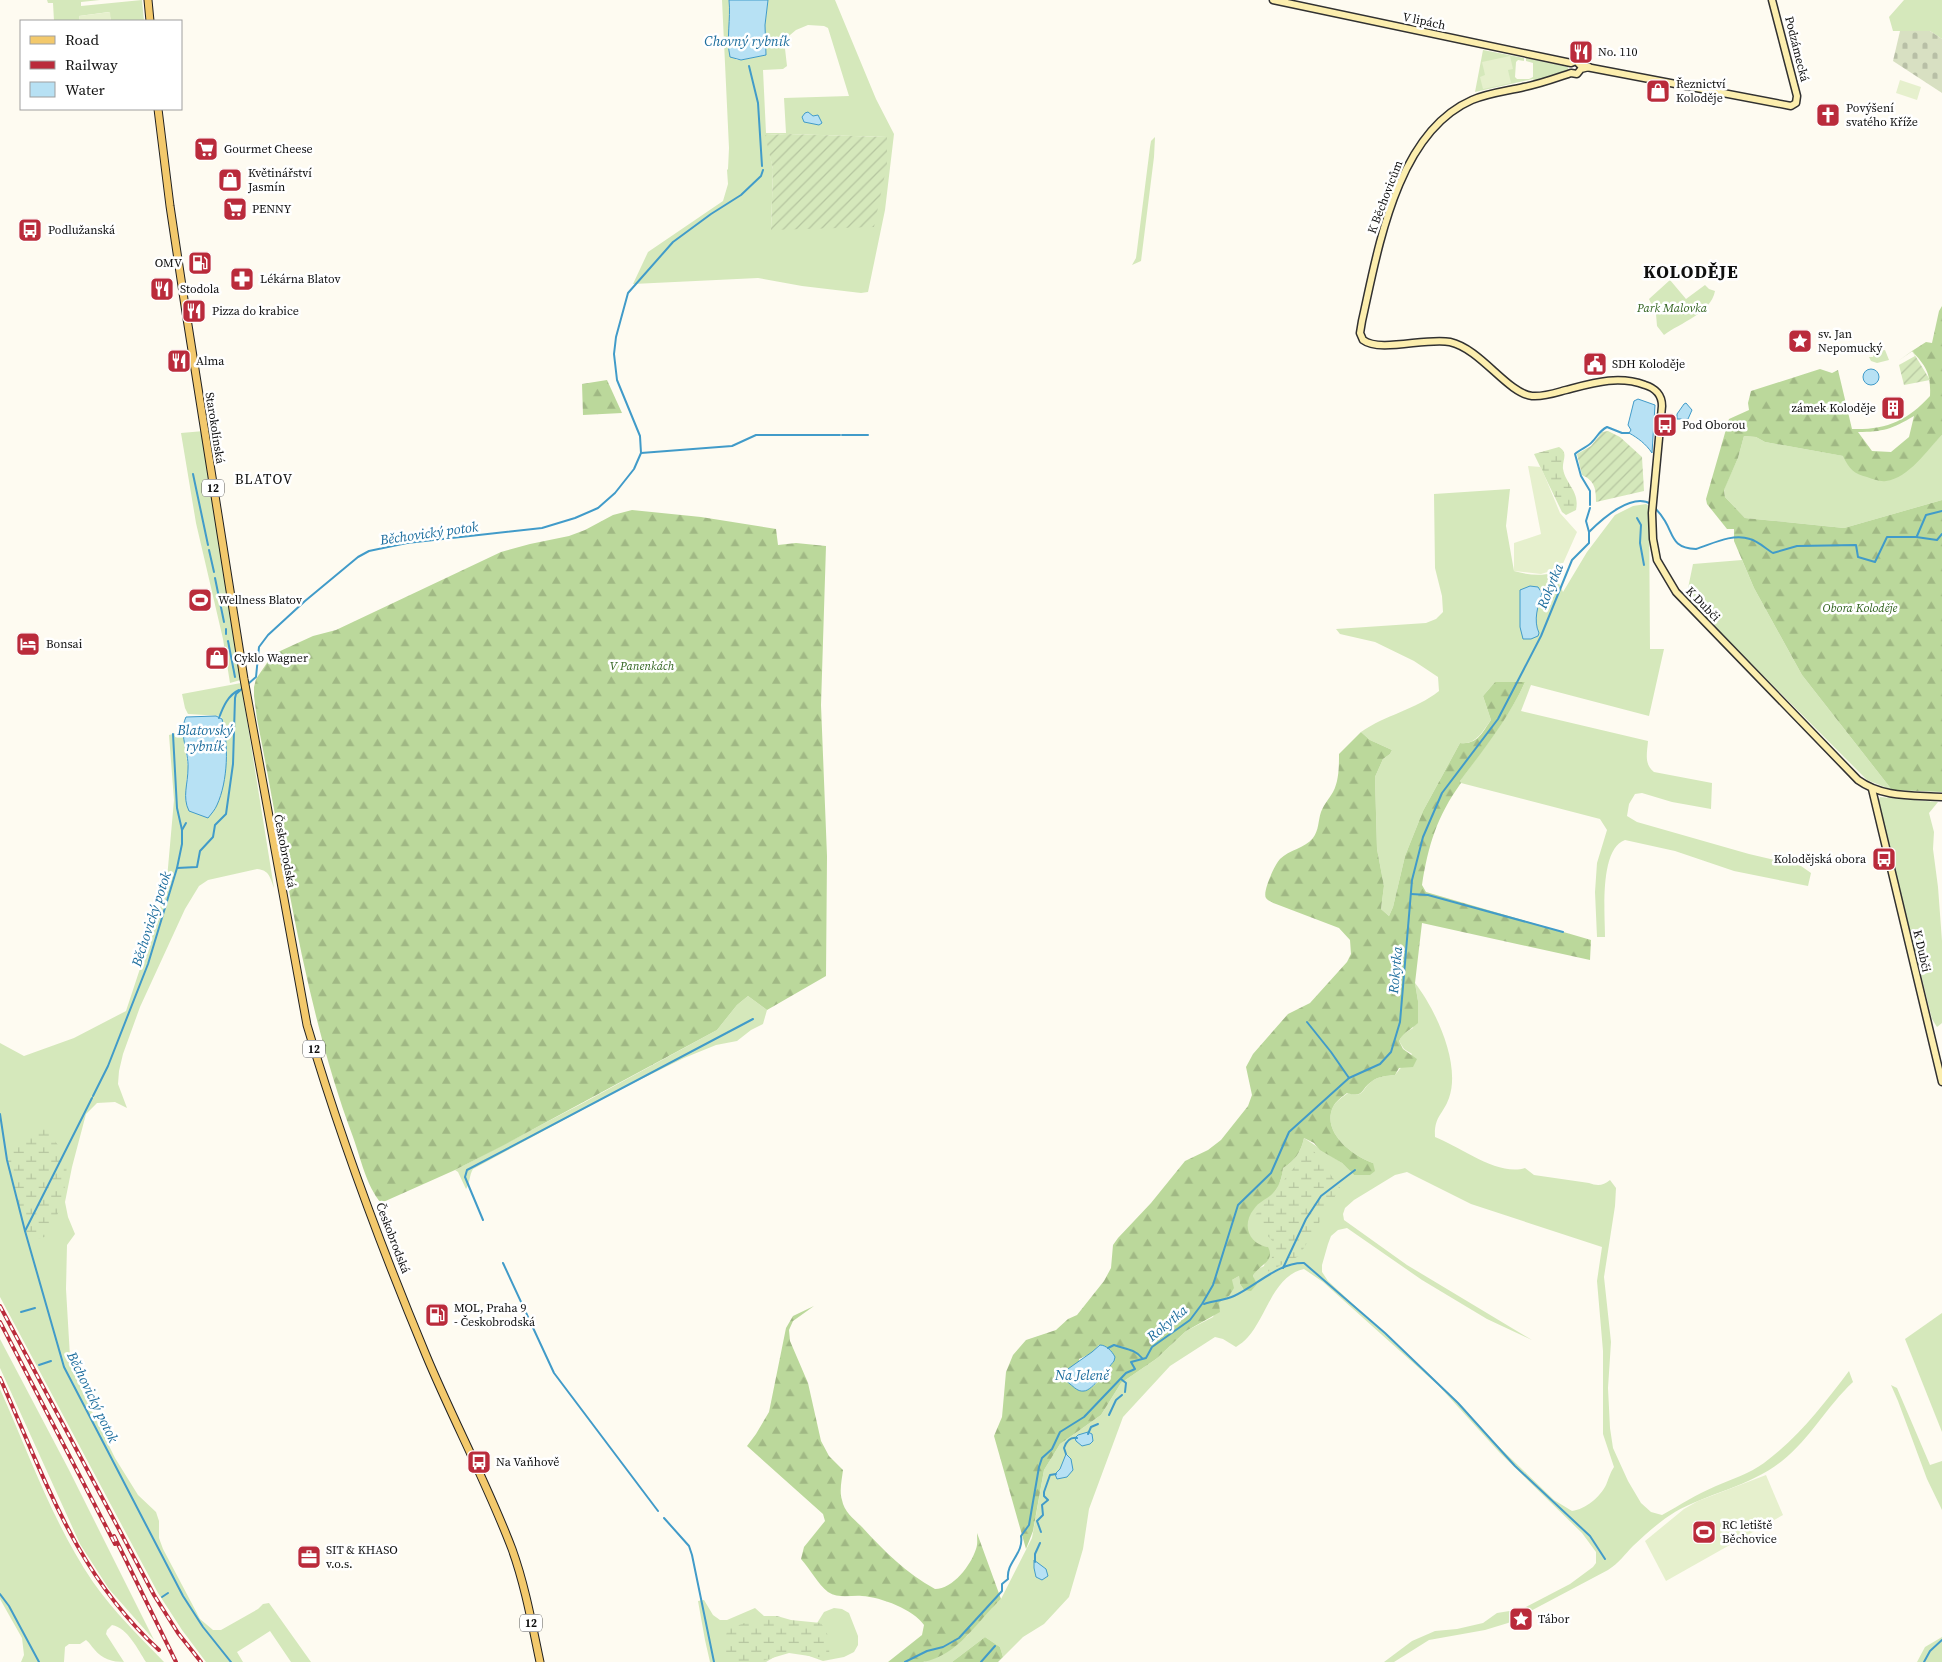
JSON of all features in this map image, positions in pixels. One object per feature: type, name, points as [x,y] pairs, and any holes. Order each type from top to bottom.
[{"type":"main road","points":[[148,0],[150,20]]},
{"type":"main road","name":"Starokolínská","points":[[158,110],[184,301],[266,809]]},
{"type":"main road","name":"Českobrodská","points":[[266,809],[307,1025],[318,1062],[374,1226],[426,1355],[511,1548],[523,1584],[540,1662]]},
{"type":"street","name":"Podzámecká","points":[[1581,67],[1789,106],[1795,104],[1797,99],[1772,0]]},
{"type":"street","name":"V lipách","points":[[1277,1],[1571,63]]},
{"type":"street","points":[[1576,61],[1581,67],[1576,74],[1571,73],[1569,68],[1571,63],[1576,61]]},
{"type":"street","name":"K Běchovicům","points":[[1362,340],[1360,333],[1362,321],[1381,236],[1402,178],[1425,138],[1437,124],[1457,107],[1472,99],[1526,87],[1571,73]]},
{"type":"street","name":"K Dubči","points":[[1362,340],[1375,344],[1449,342],[1462,346],[1514,387],[1530,396],[1549,395],[1611,380],[1625,379],[1653,388],[1661,397],[1662,406],[1652,513],[1653,538],[1657,560],[1676,592],[1850,773],[1872,789],[1942,1082]]},
{"type":"street","points":[[1872,789],[1891,794],[1942,797]]},
{"type":"green space","points":[[47,0],[100,0],[81,2],[81,6],[142,0],[144,20],[111,20],[109,12],[79,16],[80,20],[54,20],[53,3],[48,3]]},
{"type":"green space","points":[[722,0],[729,0],[730,55],[737,60],[741,60],[766,55],[765,25],[768,0],[835,0],[876,99],[894,134],[885,210],[868,292],[861,293],[802,286],[758,278],[633,284],[648,252],[723,201],[728,184],[729,148]],"holes":[[[808,25],[828,28],[849,96],[784,98],[786,133],[766,133],[763,70],[783,69],[787,66],[784,40],[796,30]],[[766,135],[887,137],[771,230],[773,169]]]},
{"type":"green space","points":[[1904,0],[1942,0],[1942,39],[1930,31],[1893,31],[1889,17]]},
{"type":"green space","points":[[110,12],[111,20],[80,20],[79,16]]},
{"type":"green space","points":[[1900,31],[1930,31],[1942,39],[1942,93],[1893,61]]},
{"type":"green space","points":[[1483,50],[1524,58],[1524,61],[1518,60],[1516,62],[1515,77],[1517,79],[1533,77],[1533,63],[1526,61],[1526,58],[1568,67],[1568,70],[1534,81],[1533,79],[1475,92]]},
{"type":"green space","points":[[1510,56],[1513,69],[1508,70],[1511,83],[1483,89],[1480,77],[1485,75],[1482,62]]},
{"type":"green space","points":[[1900,80],[1921,87],[1917,100],[1896,93]]},
{"type":"green space","points":[[765,135],[887,137],[887,164],[874,227],[771,230],[773,169]]},
{"type":"green space","points":[[1155,137],[1141,261],[1132,265],[1136,258],[1151,141]]},
{"type":"green space","name":"Park Malovka","points":[[1670,280],[1686,299],[1705,285],[1715,291],[1708,305],[1694,317],[1664,335],[1657,326],[1656,314],[1649,299]]},
{"type":"green space","name":"Obora Koloděje","points":[[1942,306],[1942,435],[1910,469],[1894,479],[1879,481],[1855,472],[1847,464],[1843,456],[1765,442],[1756,437],[1744,436],[1738,458],[1724,490],[1725,497],[1745,518],[1844,528],[1942,500],[1942,792],[1892,790],[1802,675],[1754,588],[1734,541],[1734,529],[1727,529],[1707,504],[1706,499],[1729,419],[1749,410],[1748,403],[1751,391],[1820,369],[1832,373],[1838,370],[1852,429],[1886,426],[1913,412],[1930,396],[1930,389],[1927,372],[1912,351],[1926,342],[1932,343],[1939,311]],"holes":[[[1914,416],[1909,437],[1891,452],[1872,451],[1858,432],[1887,429]]]},
{"type":"green space","points":[[1885,350],[1889,360],[1877,363],[1871,361],[1869,357],[1873,357],[1875,352]]},
{"type":"green space","points":[[1914,350],[1913,352],[1930,380],[1904,385],[1899,365],[1915,356],[1912,351]]},
{"type":"green space","points":[[607,380],[622,413],[583,415],[582,384]]},
{"type":"green space","points":[[204,431],[244,679],[230,683],[223,639],[196,523],[181,433]]},
{"type":"green space","points":[[1608,431],[1620,437],[1642,457],[1644,491],[1596,502],[1594,486],[1590,480],[1582,475],[1577,454],[1591,446],[1602,432]]},
{"type":"green space","points":[[1942,435],[1942,500],[1844,528],[1745,518],[1725,497],[1724,489],[1738,458],[1744,436],[1756,437],[1765,442],[1910,468]]},
{"type":"green space","points":[[1559,447],[1564,452],[1563,469],[1577,503],[1576,510],[1566,515],[1562,512],[1534,454]]},
{"type":"green space","points":[[1528,466],[1541,467],[1560,513],[1577,532],[1561,568],[1541,574],[1514,571],[1514,543],[1541,534]]},
{"type":"green space","points":[[1510,489],[1506,526],[1514,571],[1534,575],[1554,573],[1563,592],[1587,552],[1615,515],[1633,506],[1646,504],[1649,506],[1650,649],[1664,649],[1649,716],[1531,685],[1521,711],[1648,741],[1647,762],[1654,772],[1712,783],[1711,809],[1672,802],[1642,793],[1635,794],[1629,804],[1627,816],[1637,822],[1749,854],[1801,866],[1811,873],[1808,886],[1734,871],[1675,851],[1625,840],[1617,846],[1611,856],[1607,869],[1604,899],[1605,937],[1597,937],[1595,892],[1597,863],[1607,830],[1600,819],[1461,783],[1460,781],[1503,721],[1525,682],[1495,682],[1483,696],[1491,720],[1474,740],[1460,743],[1423,811],[1405,856],[1393,907],[1389,916],[1381,909],[1384,886],[1377,849],[1375,777],[1383,759],[1392,750],[1370,740],[1361,732],[1430,698],[1439,691],[1438,677],[1414,661],[1375,642],[1340,634],[1336,629],[1426,623],[1436,619],[1443,612],[1442,596],[1435,568],[1434,494]],"holes":[[[1542,593],[1536,618],[1539,633],[1520,627]]]},
{"type":"green space","name":"V Panenkách","points":[[632,510],[701,517],[776,529],[778,545],[796,543],[826,546],[821,705],[827,856],[826,976],[767,1010],[748,996],[737,1005],[717,1030],[504,1145],[455,1170],[381,1203],[371,1188],[336,1086],[308,983],[257,719],[254,696],[256,679],[269,660],[278,652],[313,636],[336,630],[501,552],[569,536],[613,515]]},
{"type":"green space","points":[[1742,560],[1754,588],[1802,675],[1892,790],[1867,780],[1686,598],[1693,564]]},
{"type":"green space","points":[[1495,682],[1525,682],[1504,721],[1460,781],[1461,783],[1446,807],[1427,857],[1422,885],[1426,892],[1591,940],[1590,960],[1422,923],[1415,983],[1418,1001],[1418,1023],[1405,1033],[1399,1041],[1403,1049],[1417,1059],[1413,1067],[1399,1068],[1395,1075],[1374,1080],[1359,1094],[1347,1093],[1334,1105],[1330,1116],[1331,1125],[1341,1142],[1357,1155],[1373,1163],[1375,1171],[1370,1175],[1354,1175],[1342,1163],[1304,1138],[1297,1156],[1283,1168],[1275,1191],[1256,1206],[1248,1221],[1249,1233],[1252,1238],[1261,1245],[1268,1247],[1270,1252],[1268,1260],[1253,1276],[1257,1284],[1251,1291],[1244,1290],[1240,1284],[1239,1276],[1232,1280],[1234,1288],[1229,1296],[1219,1303],[1220,1312],[1186,1331],[1156,1359],[1121,1383],[1101,1415],[1060,1444],[1044,1470],[1033,1531],[1026,1549],[994,1436],[1002,1417],[1006,1372],[1013,1355],[1026,1340],[1056,1330],[1068,1319],[1077,1315],[1104,1281],[1111,1268],[1113,1245],[1118,1238],[1151,1203],[1185,1161],[1208,1150],[1221,1140],[1248,1106],[1252,1095],[1246,1067],[1253,1054],[1288,1014],[1310,1003],[1347,962],[1351,954],[1350,940],[1339,928],[1273,903],[1265,895],[1275,866],[1280,859],[1306,844],[1315,835],[1321,812],[1336,783],[1339,754],[1361,732],[1370,740],[1392,750],[1383,759],[1375,777],[1377,849],[1384,886],[1381,909],[1389,916],[1393,907],[1405,856],[1423,811],[1460,743],[1475,740],[1482,734],[1491,720],[1483,696]],"holes":[[[1099,1345],[1114,1361],[1094,1385],[1089,1389],[1078,1390],[1079,1359],[1092,1353]]]},
{"type":"green space","points":[[241,683],[274,888],[267,873],[257,869],[208,880],[199,886],[185,909],[140,1007],[123,1054],[118,1084],[127,1108],[115,1102],[97,1103],[86,1114],[65,1202],[68,1217],[75,1234],[67,1245],[66,1289],[70,1357],[81,1389],[115,1458],[138,1495],[156,1512],[159,1521],[159,1538],[163,1549],[200,1619],[213,1630],[221,1630],[258,1609],[263,1604],[269,1603],[311,1662],[291,1662],[270,1631],[237,1652],[243,1662],[206,1662],[158,1593],[0,1297],[0,1043],[24,1056],[74,1038],[126,1011],[166,890],[174,800],[169,735],[180,732],[183,734],[188,767],[186,786],[225,731],[221,716],[188,714],[182,694]]},
{"type":"green space","points":[[1880,797],[1938,802],[1929,813],[1934,832],[1933,849],[1942,941],[1942,1023],[1937,1027],[1932,1019],[1878,802]]},
{"type":"green space","points":[[1415,983],[1438,1022],[1452,1069],[1452,1084],[1449,1098],[1437,1120],[1435,1137],[1491,1165],[1515,1170],[1525,1168],[1534,1175],[1597,1185],[1610,1180],[1616,1188],[1604,1277],[1611,1342],[1608,1388],[1610,1428],[1613,1448],[1628,1481],[1641,1503],[1651,1512],[1662,1515],[1702,1492],[1758,1467],[1799,1432],[1849,1371],[1853,1382],[1801,1443],[1782,1461],[1757,1477],[1675,1512],[1648,1532],[1608,1570],[1508,1623],[1485,1630],[1429,1640],[1394,1662],[1384,1662],[1412,1641],[1435,1631],[1457,1629],[1483,1623],[1497,1613],[1522,1609],[1570,1584],[1593,1567],[1596,1563],[1596,1552],[1582,1533],[1500,1453],[1439,1386],[1323,1282],[1304,1269],[1285,1279],[1254,1329],[1244,1341],[1236,1347],[1223,1339],[1215,1337],[1170,1366],[1123,1417],[1089,1509],[1083,1549],[1069,1597],[1044,1624],[1023,1637],[1003,1657],[1000,1647],[985,1637],[952,1662],[924,1662],[967,1636],[986,1613],[1001,1599],[1032,1538],[1044,1470],[1060,1444],[1101,1415],[1121,1383],[1156,1359],[1186,1331],[1213,1317],[1219,1303],[1229,1296],[1232,1280],[1239,1276],[1240,1284],[1244,1290],[1251,1290],[1256,1284],[1253,1276],[1256,1270],[1264,1266],[1268,1247],[1252,1241],[1247,1227],[1248,1220],[1256,1206],[1279,1183],[1283,1168],[1297,1156],[1304,1138],[1342,1163],[1354,1175],[1373,1163],[1357,1155],[1341,1142],[1331,1125],[1330,1116],[1333,1107],[1348,1093],[1360,1094],[1376,1079],[1395,1075],[1412,1054],[1404,1049],[1399,1041],[1403,1034],[1413,1028],[1418,1001]],"holes":[[[1407,1172],[1471,1204],[1602,1247],[1597,1281],[1603,1351],[1603,1434],[1614,1467],[1600,1494],[1592,1502],[1577,1510],[1572,1511],[1554,1500],[1494,1442],[1463,1407],[1328,1281],[1322,1272],[1322,1265],[1331,1236],[1338,1230],[1347,1228],[1422,1280],[1487,1319],[1532,1340],[1407,1265],[1344,1220],[1343,1214],[1345,1208],[1354,1200],[1395,1175]]]},
{"type":"green space","points":[[748,996],[767,1010],[763,1024],[751,1030],[737,1041],[716,1045],[684,1058],[621,1089],[473,1169],[466,1189],[458,1172],[455,1170],[717,1030],[737,1005]]},
{"type":"green space","points":[[44,1127],[61,1149],[67,1165],[63,1203],[47,1236],[33,1241],[25,1231],[7,1160],[8,1151],[24,1136]]},
{"type":"green space","points":[[1311,1147],[1340,1188],[1299,1256],[1265,1273],[1277,1246],[1252,1219]]},
{"type":"green space","points":[[814,1306],[793,1321],[789,1330],[790,1341],[808,1383],[821,1441],[829,1456],[843,1470],[841,1493],[847,1512],[896,1561],[914,1576],[935,1589],[942,1588],[955,1581],[966,1569],[977,1547],[977,1533],[1001,1599],[957,1645],[936,1658],[923,1662],[888,1662],[922,1635],[924,1625],[913,1614],[896,1605],[870,1597],[836,1595],[824,1589],[801,1559],[804,1547],[825,1521],[823,1514],[747,1446],[769,1412],[786,1328],[793,1316]]},
{"type":"green space","points":[[1942,1313],[1942,1432],[1905,1339]]},
{"type":"green space","points":[[0,1339],[69,1470],[154,1640],[109,1589],[80,1544],[0,1368]]},
{"type":"green space","points":[[1891,1385],[1897,1388],[1930,1465],[1942,1461],[1942,1510],[1927,1479]]},
{"type":"green space","points":[[0,1389],[42,1488],[79,1559],[109,1604],[164,1662],[146,1662],[128,1635],[123,1630],[112,1625],[106,1634],[124,1662],[111,1661],[104,1658],[86,1640],[80,1644],[69,1644],[65,1647],[64,1662],[21,1662],[24,1655],[22,1638],[0,1599]]},
{"type":"green space","name":"RC letiště Běchovice","points":[[1766,1475],[1783,1515],[1666,1581],[1645,1541],[1684,1509],[1698,1501]]},
{"type":"green space","points":[[704,1600],[713,1615],[720,1620],[727,1620],[755,1608],[773,1624],[814,1628],[824,1612],[834,1608],[842,1609],[849,1613],[858,1636],[858,1645],[854,1652],[844,1657],[823,1661],[798,1652],[781,1653],[766,1662],[710,1662],[698,1601]]},
{"type":"green space","points":[[764,1616],[777,1616],[791,1620],[821,1623],[830,1639],[829,1655],[826,1657],[816,1657],[789,1653],[759,1662],[727,1662],[724,1640],[728,1629]]},
{"type":"green space","points":[[985,1637],[1000,1647],[1003,1657],[998,1662],[952,1662]]},
{"type":"green space","points":[[1942,1637],[1942,1662],[1917,1662],[1925,1647]]},
{"type":"water","name":"Chovný rybník","points":[[729,0],[768,0],[765,25],[766,55],[741,60],[730,57],[728,43]]},
{"type":"water","points":[[808,112],[813,116],[818,115],[822,123],[819,125],[804,122],[802,117]]},
{"type":"water","points":[[1871,369],[1877,371],[1879,377],[1877,383],[1871,385],[1865,383],[1863,377],[1865,371]]},
{"type":"water","points":[[1638,399],[1655,405],[1652,453],[1642,442],[1629,433],[1631,430],[1628,425],[1634,401]]},
{"type":"water","points":[[1686,403],[1692,410],[1688,419],[1677,419],[1677,414]]},
{"type":"water","points":[[1530,586],[1538,587],[1542,593],[1536,618],[1539,633],[1538,636],[1531,639],[1523,639],[1520,627],[1520,590]]},
{"type":"water","name":"Blatovský rybník","points":[[216,716],[222,719],[226,740],[226,762],[221,795],[216,807],[208,818],[189,811],[187,806],[188,762],[183,730],[186,717]]},
{"type":"water","name":"Na Jeleně","points":[[1100,1345],[1111,1351],[1115,1357],[1114,1361],[1091,1387],[1084,1391],[1078,1390],[1066,1380],[1065,1371]]},
{"type":"water","points":[[1088,1432],[1092,1434],[1093,1441],[1082,1446],[1075,1438]]},
{"type":"water","points":[[1066,1454],[1071,1459],[1073,1470],[1067,1477],[1057,1479],[1055,1474],[1060,1469]]},
{"type":"water","points":[[1034,1560],[1046,1569],[1048,1576],[1042,1580],[1036,1577]]},
{"type":"waterway","name":"Běchovický potok","points":[[749,66],[758,103],[762,166]]},
{"type":"waterway","name":"Běchovický potok","points":[[248,684],[256,677],[259,647],[268,635],[305,601],[358,557],[369,551],[407,543],[542,528],[575,518],[598,508],[615,493],[634,469],[641,453],[640,436],[617,380],[614,354],[616,337],[628,293],[673,242],[741,195],[761,176],[763,170]]},
{"type":"waterway","points":[[1590,505],[1590,491],[1581,476],[1575,454],[1590,444],[1607,427],[1622,433],[1629,433]]},
{"type":"waterway","points":[[641,453],[732,446],[756,435],[840,435]]},
{"type":"waterway","points":[[842,435],[868,435]]},
{"type":"waterway","points":[[193,474],[208,545]]},
{"type":"waterway","name":"Rokytka","points":[[905,1662],[927,1651],[943,1647],[959,1638],[1002,1591],[1002,1584],[1008,1579],[1008,1573],[1020,1548],[1021,1536],[1029,1525],[1042,1458],[1052,1449],[1060,1432],[1084,1417],[1126,1373],[1135,1369],[1131,1362],[1146,1358],[1152,1347],[1190,1320],[1213,1285],[1238,1205],[1271,1173],[1289,1132],[1349,1078],[1380,1064],[1391,1052],[1400,1022],[1412,880],[1423,837],[1442,793],[1498,719],[1541,636],[1572,560],[1589,543],[1589,532],[1609,514],[1626,504],[1635,501],[1651,504]]},
{"type":"waterway","name":"Rokytka","points":[[1654,507],[1664,519],[1678,544],[1696,549],[1736,537],[1753,540],[1773,553],[1797,546],[1856,545],[1858,557],[1875,562],[1887,537],[1916,537],[1937,540],[1942,534]]},
{"type":"waterway","points":[[1589,532],[1586,521],[1590,508]]},
{"type":"waterway","points":[[1917,536],[1926,515],[1942,511]]},
{"type":"waterway","points":[[1637,518],[1641,525],[1640,543],[1644,565]]},
{"type":"waterway","points":[[209,550],[214,572]]},
{"type":"waterway","points":[[215,578],[224,622]]},
{"type":"waterway","points":[[226,629],[226,634]]},
{"type":"waterway","points":[[228,641],[235,677]]},
{"type":"waterway","name":"Běchovický potok","points":[[93,1096],[108,1066],[148,964],[177,868],[197,867],[200,851],[213,837],[215,825],[226,814],[233,764],[235,698],[236,694],[244,687]]},
{"type":"waterway","points":[[219,718],[229,698],[239,690]]},
{"type":"waterway","points":[[173,734],[177,808],[182,830],[182,844],[177,868]]},
{"type":"waterway","points":[[182,830],[186,823]]},
{"type":"waterway","points":[[1411,894],[1428,895],[1563,932]]},
{"type":"waterway","points":[[483,1220],[465,1177],[467,1170],[753,1019]]},
{"type":"waterway","points":[[1307,1022],[1349,1078]]},
{"type":"waterway","name":"Běchovický potok","points":[[92,1098],[25,1231],[64,1367],[183,1596],[203,1627],[231,1662]]},
{"type":"waterway","points":[[0,1114],[7,1160],[25,1231]]},
{"type":"waterway","points":[[1283,1268],[1306,1219],[1321,1196],[1355,1170]]},
{"type":"waterway","points":[[503,1263],[554,1373],[658,1511]]},
{"type":"waterway","points":[[1204,1304],[1227,1299],[1277,1270],[1286,1266],[1304,1263],[1385,1333],[1458,1403],[1515,1466],[1590,1536],[1605,1559]]},
{"type":"waterway","points":[[21,1312],[35,1308]]},
{"type":"waterway","points":[[1108,1348],[1114,1345],[1133,1351],[1142,1358]]},
{"type":"waterway","points":[[39,1365],[51,1361]]},
{"type":"waterway","points":[[1121,1379],[1126,1383],[1125,1392]]},
{"type":"waterway","points":[[1109,1415],[1116,1400],[1122,1395]]},
{"type":"waterway","points":[[1088,1434],[1091,1427],[1098,1424]]},
{"type":"waterway","points":[[1066,1454],[1064,1448],[1067,1442],[1072,1438],[1077,1438]]},
{"type":"waterway","points":[[1041,1532],[1037,1521],[1043,1515],[1042,1505],[1048,1500],[1044,1496],[1044,1492],[1050,1475],[1056,1474]]},
{"type":"waterway","points":[[664,1518],[689,1546],[714,1662]]},
{"type":"waterway","points":[[1035,1562],[1035,1554],[1040,1543]]},
{"type":"waterway","points":[[162,1597],[168,1593]]},
{"type":"waterway","points":[[0,1594],[9,1606],[39,1662]]},
{"type":"waterway","points":[[1924,1662],[1930,1651],[1942,1640]]},
{"type":"waterway","points":[[981,1662],[995,1646]]},
{"type":"railway","points":[[0,1306],[154,1595],[178,1633],[201,1662]]},
{"type":"railway","points":[[0,1322],[115,1544]]},
{"type":"railway","points":[[0,1378],[48,1488],[84,1557],[105,1590],[130,1621],[159,1650]]},
{"type":"railway","points":[[114,1536],[176,1662]]},
{"type":"place","name":"No. 110","points":[[1581,52]]},
{"type":"place","name":"Řeznictví Koloděje","points":[[1658,91]]},
{"type":"place","name":"Povýšení svatého Kříže","points":[[1828,115]]},
{"type":"place","name":"Gourmet Cheese","points":[[206,149]]},
{"type":"place","name":"Květinářství Jasmín","points":[[230,180]]},
{"type":"place","name":"PENNY","points":[[235,209]]},
{"type":"place","name":"Podlužanská","points":[[30,230]]},
{"type":"place","name":"OMV","points":[[200,263]]},
{"type":"place","name":"Lékárna Blatov","points":[[242,279]]},
{"type":"place","name":"Stodola","points":[[162,289]]},
{"type":"place","name":"Pizza do krabice","points":[[194,311]]},
{"type":"place","name":"sv. Jan Nepomucký","points":[[1800,341]]},
{"type":"place","name":"Alma","points":[[179,361]]},
{"type":"place","name":"SDH Koloděje","points":[[1595,364]]},
{"type":"place","name":"zámek Koloděje","points":[[1893,408]]},
{"type":"place","name":"Pod Oborou","points":[[1665,425]]},
{"type":"place","name":"Wellness Blatov","points":[[200,600]]},
{"type":"place","name":"Bonsai","points":[[28,644]]},
{"type":"place","name":"Cyklo Wagner","points":[[217,658]]},
{"type":"place","name":"Kolodějská obora","points":[[1884,859]]},
{"type":"place","name":"MOL, Praha 9 - Českobrodská","points":[[437,1315]]},
{"type":"place","name":"Na Vaňhově","points":[[479,1462]]},
{"type":"place","name":"RC letiště Běchovice","points":[[1704,1532]]},
{"type":"place","name":"SIT & KHASO v.o.s.","points":[[309,1557]]},
{"type":"place","name":"Tábor","points":[[1521,1619]]},
{"type":"district","name":"KOLODĚJE","points":[[1691,271]]},
{"type":"district","name":"BLATOV","points":[[264,479]]}]
